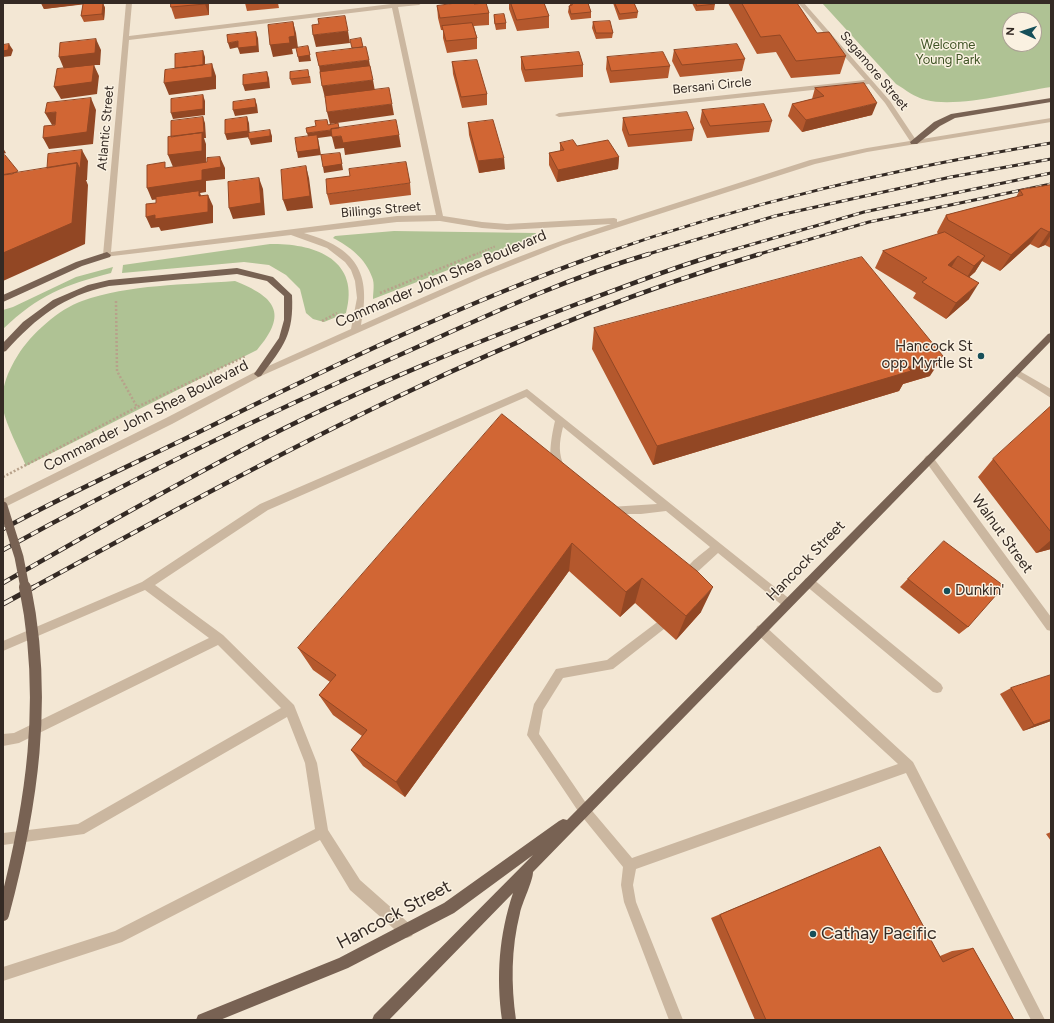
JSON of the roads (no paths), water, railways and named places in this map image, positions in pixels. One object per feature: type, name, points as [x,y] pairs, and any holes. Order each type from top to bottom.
[{"type":"main road","points":[[914,142],[937,124],[953,116],[1051,100]]},
{"type":"main road","points":[[3,299],[79,264],[107,255]]},
{"type":"main road","points":[[3,349],[26,324],[41,312],[56,302],[92,288],[128,280],[237,271],[270,279],[288,295],[290,318],[283,341],[258,374]]},
{"type":"main road","name":"Hancock Street","points":[[379,1020],[787,603],[1051,336]]},
{"type":"main road","points":[[3,505],[23,571],[37,658],[38,686],[36,748],[31,792],[18,858],[3,915]]},
{"type":"main road","name":"Hancock Street","points":[[203,1020],[343,963],[449,908],[584,810]]},
{"type":"main road","points":[[509,1020],[505,991],[508,938],[519,890],[532,865]]},
{"type":"street","name":"Atlantic Street","points":[[107,255],[129,3]]},
{"type":"street","points":[[126,38],[394,4],[419,3]]},
{"type":"street","name":"Sagamore Street","points":[[801,3],[888,102],[914,142]]},
{"type":"street","name":"Billings Street","points":[[107,255],[354,223],[440,218],[394,4]]},
{"type":"street","name":"Bersani Circle","points":[[559,115],[869,82]]},
{"type":"street","points":[[914,142],[1051,120]]},
{"type":"street","name":"Commander John Shea Boulevard","points":[[3,505],[258,374],[480,275],[560,243],[813,162],[914,142]]},
{"type":"street","points":[[440,218],[482,225],[507,227],[630,220]]},
{"type":"street","points":[[291,232],[318,240],[340,252],[357,270],[362,295],[355,330]]},
{"type":"street","points":[[1016,372],[1051,394]]},
{"type":"street","points":[[3,646],[146,585],[264,507],[527,393],[787,603]]},
{"type":"street","points":[[560,420],[555,447],[556,465],[568,476]]},
{"type":"street","name":"Walnut Street","points":[[929,459],[1051,626]]},
{"type":"street","points":[[602,510],[616,512],[668,507]]},
{"type":"street","points":[[687,589],[688,574],[717,547]]},
{"type":"street","points":[[809,582],[937,688]]},
{"type":"street","points":[[146,585],[219,639],[290,709],[311,763],[322,832],[356,885],[407,931]]},
{"type":"street","points":[[660,625],[609,665],[560,672],[538,708],[533,735],[584,810],[630,865],[627,885],[630,902],[676,1020]]},
{"type":"street","points":[[761,630],[909,766],[1038,1020]]},
{"type":"street","points":[[3,740],[15,739],[219,639]]},
{"type":"street","points":[[3,839],[80,830],[290,709]]},
{"type":"street","points":[[630,865],[909,766]]},
{"type":"street","points":[[3,974],[117,936],[322,832]]},
{"type":"railway","points":[[599,255],[711,219],[822,189],[935,164],[1051,143]]},
{"type":"railway","points":[[645,255],[775,216],[951,177],[1051,159]]},
{"type":"railway","points":[[715,255],[864,212],[1051,173]]},
{"type":"railway","points":[[756,255],[869,222],[1051,184]]},
{"type":"railway","points":[[3,529],[100,479],[397,337],[498,293],[601,254]]},
{"type":"railway","points":[[3,550],[101,497],[302,399],[525,299],[586,275],[649,254]]},
{"type":"railway","points":[[3,583],[200,472],[343,400],[420,366],[538,319],[665,271],[719,254]]},
{"type":"railway","points":[[32,588],[209,492],[298,446],[478,359],[570,320],[664,285],[760,254]]},
{"type":"railway","points":[[3,604],[34,587]]},
{"type":"place","name":"Hancock St opp Myrtle St","points":[[981,356]]},
{"type":"place","name":"Dunkin'","points":[[947,591]]},
{"type":"place","name":"Cathay Pacific","points":[[813,934]]},
{"type":"park label","name":"Welcome Young Park","points":[[948,52]]}]
